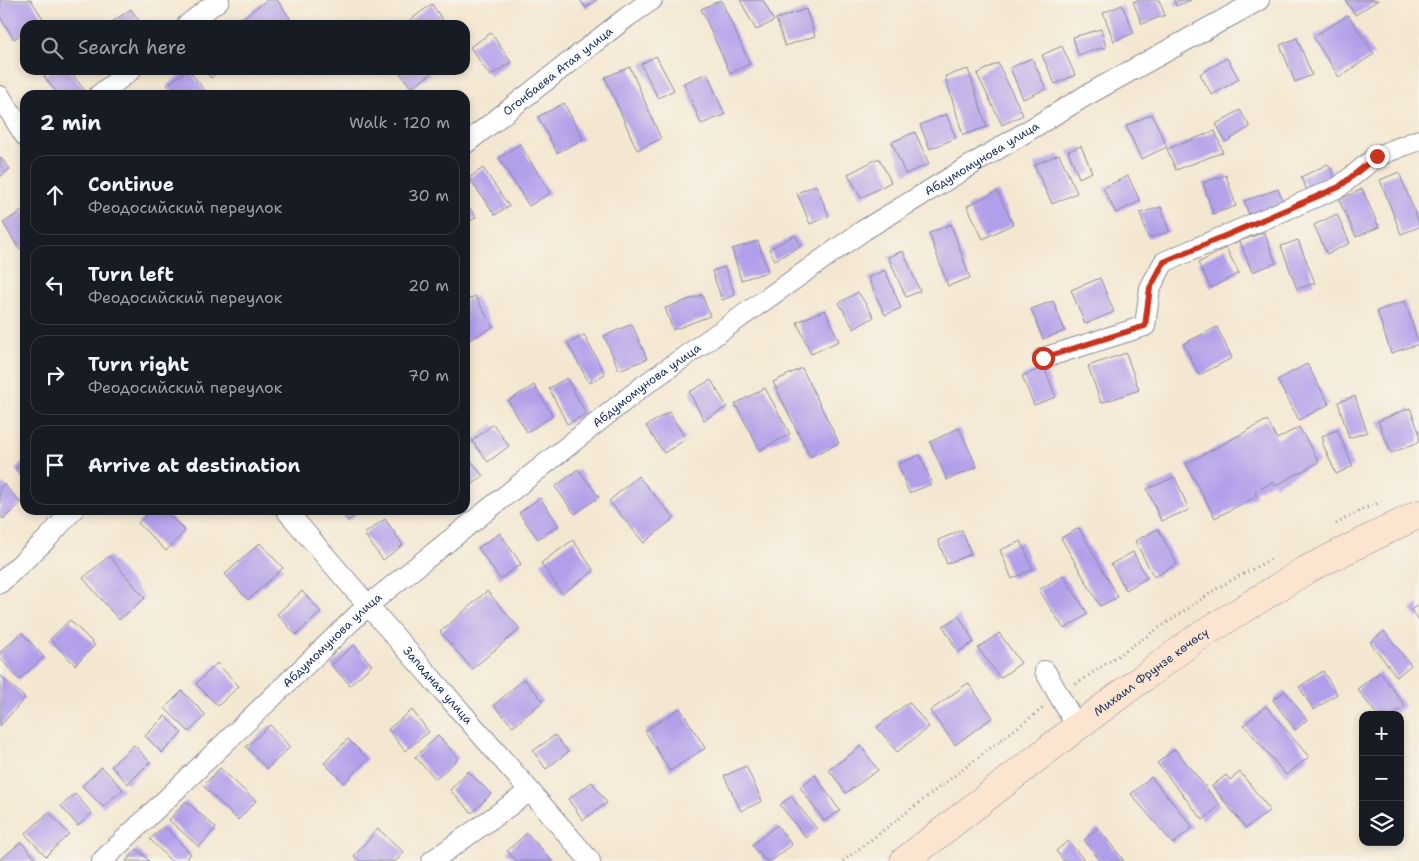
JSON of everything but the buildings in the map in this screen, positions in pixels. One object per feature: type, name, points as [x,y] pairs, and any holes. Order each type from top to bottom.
[{"type":"main road","name":"Михаил Фрунзе көчөсү","points":[[904,861],[1194,639],[1306,570],[1419,514]]},
{"type":"street","points":[[194,20],[219,0]]},
{"type":"street","name":"Огонбаева Атая улица","points":[[470,140],[627,17],[652,0]]},
{"type":"street","name":"Абдумомунова улица","points":[[102,861],[367,606],[643,386],[864,230],[1087,95],[1259,0]]},
{"type":"street","points":[[105,90],[124,75]]},
{"type":"street","points":[[0,96],[20,128]]},
{"type":"street","points":[[1043,358],[1145,326],[1150,288],[1164,262],[1339,187],[1377,156],[1419,140]]},
{"type":"street","points":[[0,583],[47,539],[69,515]]},
{"type":"street","name":"Западная улица","points":[[290,515],[367,606],[590,861]]},
{"type":"street","points":[[1045,671],[1077,727]]},
{"type":"street","points":[[432,861],[530,791]]},
{"type":"route","points":[[1043,358],[1145,326],[1150,288],[1164,262],[1339,187],[1377,156]]}]
